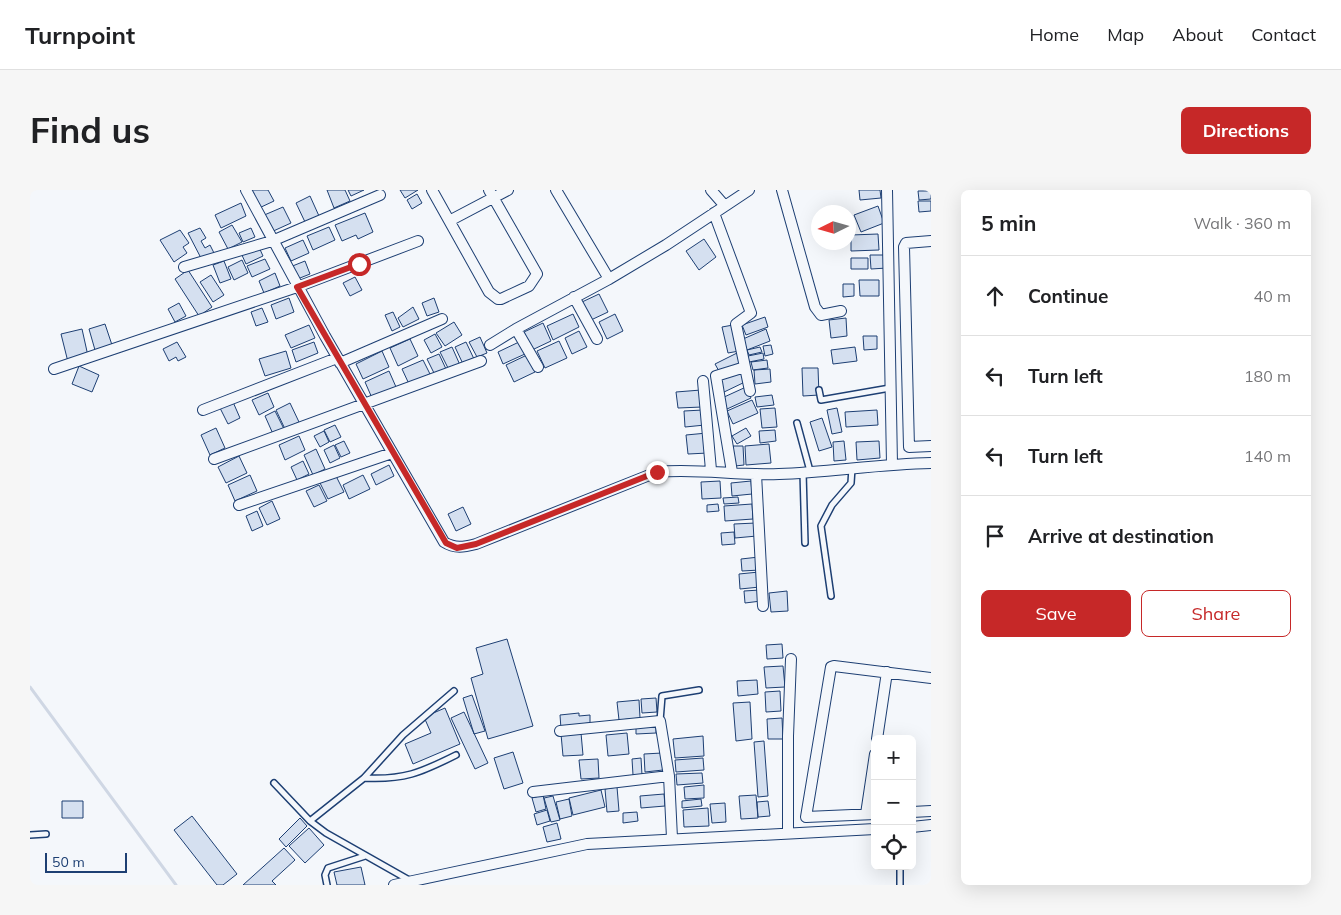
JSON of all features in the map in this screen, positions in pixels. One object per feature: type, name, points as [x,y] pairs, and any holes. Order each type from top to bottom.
[{"type":"street","points":[[246,190],[297,287],[444,542],[457,548],[476,544],[648,475],[679,470],[711,470],[756,474],[806,472],[892,464],[931,463]]},
{"type":"street","points":[[432,190],[451,220],[493,296],[502,299],[530,286],[535,280],[536,269],[492,194]]},
{"type":"street","points":[[451,220],[492,194],[508,190]]},
{"type":"street","points":[[556,190],[609,279]]},
{"type":"street","points":[[711,190],[725,206]]},
{"type":"street","points":[[490,345],[666,246],[749,190]]},
{"type":"street","points":[[782,190],[815,307],[821,316],[841,311]]},
{"type":"street","points":[[887,190],[892,464]]},
{"type":"street","points":[[184,267],[272,241],[380,195]]},
{"type":"street","points":[[714,213],[751,313],[736,324],[750,391]]},
{"type":"street","points":[[54,369],[297,287],[418,241]]},
{"type":"street","points":[[931,241],[906,242],[904,247],[908,447],[931,446]]},
{"type":"street","points":[[574,297],[597,339]]},
{"type":"street","points":[[203,410],[339,360],[442,319]]},
{"type":"street","points":[[516,329],[538,367]]},
{"type":"street","points":[[214,459],[482,361]]},
{"type":"street","points":[[732,472],[716,376],[744,367]]},
{"type":"street","points":[[703,381],[711,470]]},
{"type":"street","points":[[239,505],[392,453]]},
{"type":"street","points":[[756,474],[763,606]]},
{"type":"street","points":[[788,834],[791,659]]},
{"type":"street","points":[[873,780],[870,814],[806,817],[831,667],[931,678]]},
{"type":"street","points":[[878,735],[887,672]]},
{"type":"street","points":[[560,731],[660,721],[669,776],[672,838]]},
{"type":"street","points":[[533,792],[669,776]]},
{"type":"street","points":[[916,812],[931,810]]},
{"type":"street","points":[[916,827],[931,825]]},
{"type":"street","points":[[394,885],[587,844],[672,838],[871,829]]},
{"type":"lane","points":[[819,390],[821,400],[890,388]]},
{"type":"lane","points":[[797,423],[806,472],[805,543]]},
{"type":"lane","points":[[831,596],[821,526],[832,504],[851,483],[852,467]]},
{"type":"lane","points":[[660,721],[662,696],[699,690]]},
{"type":"lane","points":[[310,821],[364,778],[403,735],[454,692]]},
{"type":"lane","points":[[364,778],[390,780],[412,776],[456,756]]},
{"type":"lane","points":[[274,783],[310,821],[365,856],[412,882]]},
{"type":"lane","points":[[30,835],[46,834]]},
{"type":"lane","points":[[327,885],[325,875],[328,868],[365,856]]},
{"type":"lane","points":[[900,870],[900,885]]},
{"type":"building","points":[[249,190],[268,190],[274,201],[257,209]]},
{"type":"building","points":[[327,190],[345,190],[350,201],[334,208]]},
{"type":"building","points":[[348,190],[364,190],[351,196]]},
{"type":"building","points":[[400,190],[418,190],[405,198]]},
{"type":"building","points":[[859,190],[880,190],[881,198],[860,200]]},
{"type":"building","points":[[918,191],[931,191],[931,199],[919,200]]},
{"type":"building","points":[[417,194],[422,203],[412,209],[407,200]]},
{"type":"building","points":[[310,196],[319,216],[305,222],[296,203]]},
{"type":"building","points":[[918,201],[931,201],[931,211],[919,212]]},
{"type":"building","points":[[241,203],[246,216],[221,228],[215,215]]},
{"type":"building","points":[[878,206],[884,223],[861,232],[856,220],[856,214]]},
{"type":"building","points":[[283,207],[291,223],[269,233],[262,216]]},
{"type":"building","points":[[365,213],[373,232],[358,239],[356,235],[342,241],[335,225]]},
{"type":"building","points":[[232,225],[242,242],[228,249],[219,232]]},
{"type":"building","points":[[329,227],[335,240],[313,250],[307,236]]},
{"type":"building","points":[[200,228],[206,238],[201,241],[205,248],[210,245],[214,253],[202,260],[188,233]]},
{"type":"building","points":[[251,228],[255,237],[243,242],[239,233]]},
{"type":"building","points":[[180,230],[189,243],[183,247],[187,253],[174,262],[160,240]]},
{"type":"building","points":[[878,234],[879,250],[851,251],[856,250],[856,235]]},
{"type":"building","points":[[704,239],[716,257],[699,270],[686,251]]},
{"type":"building","points":[[303,240],[309,253],[291,261],[285,248]]},
{"type":"building","points":[[258,245],[263,256],[246,264],[241,253]]},
{"type":"building","points":[[870,255],[886,255],[887,268],[871,269]]},
{"type":"building","points":[[851,258],[868,258],[868,269],[851,269]]},
{"type":"building","points":[[265,259],[270,269],[252,277],[247,266]]},
{"type":"building","points":[[242,260],[248,273],[234,280],[228,267]]},
{"type":"building","points":[[224,261],[231,279],[220,283],[213,265]]},
{"type":"building","points":[[305,261],[310,274],[295,280],[290,267]]},
{"type":"building","points":[[188,270],[212,307],[199,316],[175,279]]},
{"type":"building","points":[[275,273],[280,286],[264,293],[259,281]]},
{"type":"building","points":[[211,275],[224,295],[213,302],[200,282]]},
{"type":"building","points":[[355,277],[362,290],[350,296],[343,283]]},
{"type":"building","points":[[859,280],[879,280],[879,296],[860,296]]},
{"type":"building","points":[[843,284],[854,284],[854,296],[843,297]]},
{"type":"building","points":[[599,294],[608,312],[591,320],[582,302]]},
{"type":"building","points":[[289,298],[294,312],[276,319],[271,305]]},
{"type":"building","points":[[434,298],[439,312],[427,316],[422,303]]},
{"type":"building","points":[[179,303],[186,316],[175,322],[168,309]]},
{"type":"building","points":[[413,307],[419,319],[403,327],[398,318]]},
{"type":"building","points":[[262,308],[268,322],[256,326],[251,312]]},
{"type":"building","points":[[393,312],[400,327],[392,331],[385,315]]},
{"type":"building","points":[[573,314],[579,327],[553,340],[547,326]]},
{"type":"building","points":[[615,314],[623,331],[607,339],[599,322]]},
{"type":"building","points":[[765,317],[768,327],[746,335],[742,325]]},
{"type":"building","points":[[846,318],[847,336],[831,338],[829,320]]},
{"type":"building","points":[[454,322],[462,335],[445,346],[436,333]]},
{"type":"building","points":[[543,323],[551,341],[532,350],[524,332]]},
{"type":"building","points":[[105,324],[112,345],[95,350],[89,329]]},
{"type":"building","points":[[309,325],[315,338],[291,348],[285,335]]},
{"type":"building","points":[[733,325],[739,351],[728,353],[722,327]]},
{"type":"building","points":[[82,329],[88,356],[68,362],[61,334]]},
{"type":"building","points":[[766,329],[770,341],[747,350],[743,339]]},
{"type":"building","points":[[579,331],[587,347],[572,354],[565,338]]},
{"type":"building","points":[[435,334],[442,347],[431,353],[424,340]]},
{"type":"building","points":[[863,336],[877,336],[877,349],[864,350]]},
{"type":"building","points":[[480,337],[487,353],[477,357],[469,342]]},
{"type":"building","points":[[410,339],[418,356],[398,366],[390,348]]},
{"type":"building","points":[[559,341],[567,358],[545,368],[537,351]]},
{"type":"building","points":[[177,342],[186,357],[178,361],[176,357],[169,361],[163,349]]},
{"type":"building","points":[[314,342],[318,353],[296,362],[292,350]]},
{"type":"building","points":[[466,342],[474,359],[463,364],[455,347]]},
{"type":"building","points":[[519,342],[525,354],[503,364],[498,352]]},
{"type":"building","points":[[771,345],[773,354],[765,356],[763,346]]},
{"type":"building","points":[[452,347],[460,365],[449,370],[440,352]]},
{"type":"building","points":[[760,347],[762,352],[749,355],[747,350]]},
{"type":"building","points":[[855,347],[857,361],[833,364],[831,350]]},
{"type":"building","points":[[286,351],[291,368],[265,376],[259,359]]},
{"type":"building","points":[[382,351],[389,367],[363,379],[356,364]]},
{"type":"building","points":[[737,353],[742,362],[720,373],[715,364]]},
{"type":"building","points":[[763,353],[764,359],[749,362],[748,356]]},
{"type":"building","points":[[439,354],[446,369],[435,375],[427,359]]},
{"type":"building","points":[[527,355],[535,372],[514,382],[506,365]]},
{"type":"building","points":[[423,360],[430,374],[409,384],[402,369]]},
{"type":"building","points":[[767,360],[768,368],[753,370],[751,362]]},
{"type":"building","points":[[79,366],[99,375],[92,392],[72,384]]},
{"type":"building","points":[[802,368],[818,368],[819,395],[803,396]]},
{"type":"building","points":[[770,369],[771,382],[755,384],[754,370]]},
{"type":"building","points":[[742,370],[747,381],[722,393],[717,382]]},
{"type":"building","points":[[389,371],[396,387],[372,398],[365,382]]},
{"type":"building","points":[[746,387],[751,398],[727,409],[722,398]]},
{"type":"building","points":[[701,390],[702,407],[678,408],[676,392]]},
{"type":"building","points":[[268,393],[274,407],[259,415],[252,400]]},
{"type":"building","points":[[772,395],[774,405],[757,407],[755,397]]},
{"type":"building","points":[[752,400],[758,413],[733,424],[727,411]]},
{"type":"building","points":[[233,402],[240,418],[228,424],[220,408]]},
{"type":"building","points":[[290,403],[299,422],[285,429],[276,410]]},
{"type":"building","points":[[775,408],[777,427],[762,428],[760,409]]},
{"type":"building","points":[[837,408],[842,432],[832,434],[827,410]]},
{"type":"building","points":[[703,410],[705,425],[685,427],[684,411]]},
{"type":"building","points":[[877,410],[878,425],[846,427],[845,412]]},
{"type":"building","points":[[275,411],[284,429],[273,434],[265,416]]},
{"type":"building","points":[[822,418],[832,447],[819,451],[810,422]]},
{"type":"building","points":[[335,425],[341,437],[330,442],[324,430]]},
{"type":"building","points":[[216,428],[225,448],[210,455],[201,435]]},
{"type":"building","points":[[746,428],[751,436],[737,444],[732,436]]},
{"type":"building","points":[[775,430],[776,441],[760,443],[759,431]]},
{"type":"building","points":[[324,431],[329,442],[320,447],[314,436]]},
{"type":"building","points":[[707,433],[708,453],[688,454],[686,435]]},
{"type":"building","points":[[299,436],[305,450],[285,460],[279,445]]},
{"type":"building","points":[[344,441],[350,453],[341,457],[335,445]]},
{"type":"building","points":[[844,441],[846,460],[834,461],[833,442]]},
{"type":"building","points":[[879,441],[880,458],[857,460],[856,442]]},
{"type":"building","points":[[769,444],[771,463],[746,465],[745,446]]},
{"type":"building","points":[[334,445],[340,458],[330,463],[324,450]]},
{"type":"building","points":[[733,446],[743,446],[744,465],[735,466]]},
{"type":"building","points":[[316,449],[325,469],[313,475],[304,455]]},
{"type":"building","points":[[239,456],[247,473],[226,483],[218,467]]},
{"type":"building","points":[[303,461],[309,474],[297,480],[291,467]]},
{"type":"building","points":[[389,465],[394,476],[376,485],[371,474]]},
{"type":"building","points":[[250,475],[257,491],[235,501],[228,485]]},
{"type":"building","points":[[363,475],[370,489],[349,499],[343,485]]},
{"type":"building","points":[[336,476],[344,492],[328,499],[320,483]]},
{"type":"building","points":[[720,481],[721,498],[702,499],[701,482]]},
{"type":"building","points":[[751,481],[752,494],[732,496],[731,483]]},
{"type":"building","points":[[319,485],[327,501],[314,507],[306,491]]},
{"type":"building","points":[[738,497],[739,503],[724,504],[723,498]]},
{"type":"building","points":[[272,501],[280,519],[267,525],[259,508]]},
{"type":"building","points":[[718,504],[719,511],[707,512],[707,505]]},
{"type":"building","points":[[752,504],[753,519],[725,521],[724,506]]},
{"type":"building","points":[[463,507],[471,524],[456,531],[448,514]]},
{"type":"building","points":[[257,511],[263,526],[252,531],[246,516]]},
{"type":"building","points":[[756,523],[757,536],[735,538],[734,524]]},
{"type":"building","points":[[734,532],[735,544],[722,545],[721,533]]},
{"type":"building","points":[[759,557],[760,570],[742,571],[741,559]]},
{"type":"building","points":[[759,572],[760,587],[740,589],[739,574]]},
{"type":"building","points":[[760,590],[761,601],[745,603],[744,591]]},
{"type":"building","points":[[787,591],[788,611],[771,612],[769,593]]},
{"type":"building","points":[[507,639],[533,726],[488,739],[471,678],[483,674],[476,648]]},
{"type":"building","points":[[782,644],[783,658],[767,659],[766,645]]},
{"type":"building","points":[[783,666],[785,687],[766,688],[764,667]]},
{"type":"building","points":[[757,680],[758,694],[738,696],[737,681]]},
{"type":"building","points":[[780,691],[781,711],[766,712],[765,692]]},
{"type":"building","points":[[472,695],[485,731],[474,734],[463,698]]},
{"type":"building","points":[[656,698],[657,712],[642,713],[641,699]]},
{"type":"building","points":[[639,700],[640,718],[619,720],[617,702]]},
{"type":"building","points":[[750,702],[752,739],[736,741],[733,703]]},
{"type":"building","points":[[445,708],[460,744],[413,764],[405,744],[431,733],[424,717]]},
{"type":"building","points":[[464,712],[488,763],[475,769],[451,718]]},
{"type":"building","points":[[579,713],[579,716],[590,715],[590,723],[580,724],[580,727],[561,729],[560,715]]},
{"type":"building","points":[[782,718],[783,739],[768,739],[767,719]]},
{"type":"building","points":[[656,725],[656,733],[636,734],[636,726]]},
{"type":"building","points":[[581,733],[583,755],[563,756],[561,734]]},
{"type":"building","points":[[627,733],[629,754],[608,756],[606,735]]},
{"type":"building","points":[[703,736],[704,756],[675,758],[673,739]]},
{"type":"building","points":[[764,741],[768,796],[758,797],[754,742]]},
{"type":"building","points":[[513,752],[523,783],[504,789],[494,758]]},
{"type":"building","points":[[662,753],[663,770],[645,772],[644,754]]},
{"type":"building","points":[[641,758],[642,775],[633,775],[632,759]]},
{"type":"building","points":[[703,758],[704,770],[676,772],[675,760]]},
{"type":"building","points":[[598,759],[599,778],[581,779],[579,760]]},
{"type":"building","points":[[702,773],[703,783],[677,785],[676,774]]},
{"type":"building","points":[[704,785],[704,798],[685,799],[684,787]]},
{"type":"building","points":[[617,787],[619,811],[607,812],[605,789]]},
{"type":"building","points":[[601,790],[605,807],[573,815],[569,798]]},
{"type":"building","points":[[664,794],[665,806],[641,808],[640,796]]},
{"type":"building","points":[[543,795],[546,809],[536,812],[532,798]]},
{"type":"building","points":[[756,795],[758,818],[741,819],[739,796]]},
{"type":"building","points":[[553,796],[560,820],[551,822],[544,798]]},
{"type":"building","points":[[569,799],[572,816],[560,819],[556,802]]},
{"type":"building","points":[[701,799],[702,806],[682,808],[682,801]]},
{"type":"building","points":[[62,801],[83,801],[83,818],[62,818]]},
{"type":"building","points":[[768,801],[770,816],[758,817],[757,802]]},
{"type":"building","points":[[725,803],[726,822],[712,823],[710,804]]},
{"type":"building","points":[[708,808],[709,826],[684,827],[683,810]]},
{"type":"building","points":[[547,810],[550,821],[537,825],[534,814]]},
{"type":"building","points":[[637,812],[638,821],[623,823],[623,813]]},
{"type":"building","points":[[192,816],[237,874],[223,885],[217,885],[174,830]]},
{"type":"building","points":[[300,818],[307,826],[286,847],[279,839]]},
{"type":"building","points":[[557,823],[561,839],[547,842],[543,827]]},
{"type":"building","points":[[309,828],[324,845],[305,863],[289,846]]},
{"type":"building","points":[[284,848],[295,860],[272,881],[276,885],[243,885]]},
{"type":"building","points":[[361,867],[365,885],[337,885],[334,872]]},
{"type":"waterway","points":[[30,687],[176,885]]},
{"type":"route","points":[[359,264],[297,287],[444,542],[457,548],[476,544],[657,472]]}]
